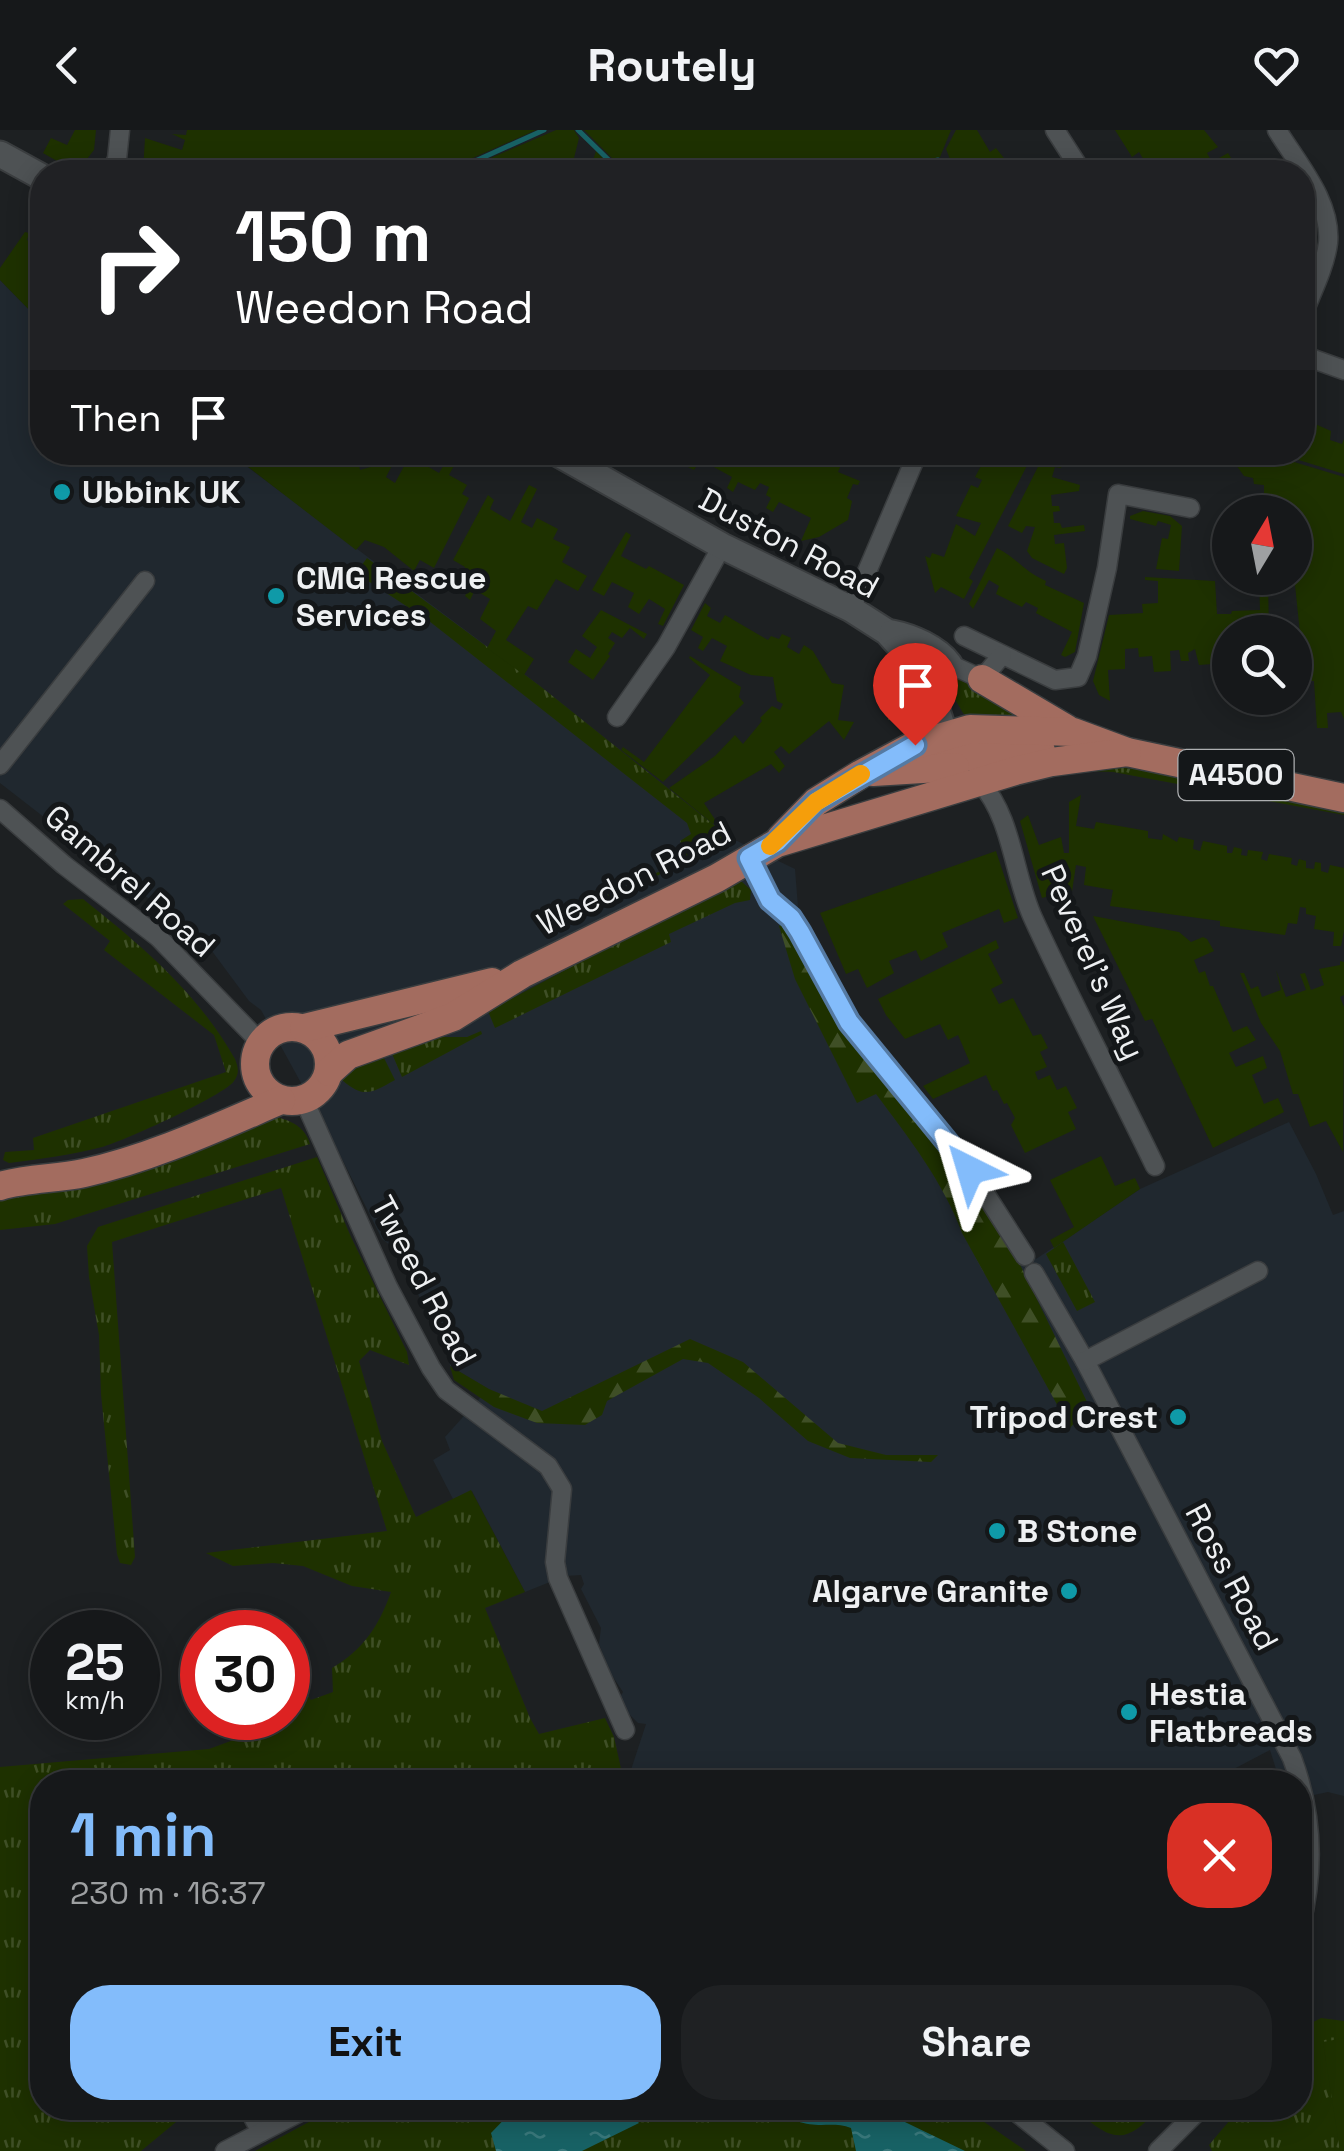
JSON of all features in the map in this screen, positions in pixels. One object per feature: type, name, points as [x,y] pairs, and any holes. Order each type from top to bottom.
[{"type":"main road","points":[[982,679],[1073,732]]},
{"type":"main road","name":"Weedon Road","points":[[777,842],[816,802],[859,775],[943,745],[1073,732],[1127,752],[1344,798]]},
{"type":"main road","points":[[943,745],[962,758],[1052,750],[1127,752]]},
{"type":"main road","points":[[943,745],[980,782]]},
{"type":"main road","points":[[919,800],[935,786],[943,745]]},
{"type":"main road","name":"Weedon Road","points":[[329,1072],[348,1055],[453,1018],[522,974],[717,878],[777,842],[1052,762],[1127,752]]},
{"type":"main road","points":[[859,775],[860,796],[870,813]]},
{"type":"main road","name":"Weedon Road","points":[[304,1028],[522,974]]},
{"type":"main road","points":[[7,1181],[82,1173],[130,1160],[318,1091],[329,1072],[330,1061],[322,1041],[304,1028],[280,1028],[261,1042],[256,1053],[256,1075],[248,1092],[200,1132]]},
{"type":"main road","points":[[256,1075],[262,1086],[293,1100]]},
{"type":"street","points":[[117,160],[120,130]]},
{"type":"street","points":[[1055,130],[1074,160]]},
{"type":"street","points":[[1277,130],[1295,160]]},
{"type":"street","points":[[0,154],[30,170]]},
{"type":"street","points":[[1315,192],[1328,228],[1328,246],[1315,282]]},
{"type":"street","points":[[1315,360],[1344,370]]},
{"type":"street","name":"Duston Road","points":[[578,465],[722,546],[850,609],[887,632],[907,636],[944,657],[933,671]]},
{"type":"street","points":[[850,609],[912,465]]},
{"type":"street","points":[[964,636],[1055,680],[1078,677],[1087,656],[1107,568],[1115,485],[1190,508]]},
{"type":"street","points":[[617,717],[666,647],[722,546]]},
{"type":"street","points":[[0,764],[145,581]]},
{"type":"street","points":[[943,745],[933,671],[982,679],[1002,655]]},
{"type":"street","name":"Peverel's Way","points":[[980,782],[991,794],[1006,830],[1032,917],[1155,1166]]},
{"type":"street","name":"Gambrel Road","points":[[0,809],[64,865],[158,936],[261,1042]]},
{"type":"street","name":"Ross Road","points":[[749,858],[770,900],[791,918],[800,932],[849,1022],[970,1170],[1030,1264],[1086,1361],[1296,1770]]},
{"type":"street","name":"Tweed Road","points":[[293,1100],[388,1288],[446,1390],[548,1466],[562,1488],[555,1562],[558,1578],[625,1730]]},
{"type":"street","points":[[1086,1361],[1258,1271]]},
{"type":"street","points":[[254,2120],[261,2132]]},
{"type":"street","points":[[225,2151],[284,2120]]},
{"type":"street","points":[[1026,2120],[1065,2151]]},
{"type":"street","points":[[1158,2151],[1189,2120]]},
{"type":"shaded area","points":[[0,280],[30,311],[30,465],[245,465],[540,686],[729,837],[795,869],[800,932],[867,1047],[979,1163],[1036,1259],[1140,1189],[1289,1122],[1333,1215],[1344,1211],[1344,1796],[1328,1792],[1312,1795],[1312,1770],[1276,1770],[1270,1750],[1232,1770],[631,1770],[646,1724],[638,1723],[624,1709],[620,1697],[623,1692],[609,1671],[599,1644],[601,1628],[581,1589],[581,1575],[565,1576],[525,1592],[472,1491],[453,1499],[433,1460],[450,1450],[445,1437],[488,1389],[450,1366],[448,1353],[395,1249],[382,1239],[261,1010],[249,1001],[206,943],[0,783]]},
{"type":"green space","points":[[75,130],[96,130],[94,150],[86,160],[55,160],[43,153],[51,138],[67,145]]},
{"type":"green space","points":[[187,130],[536,130],[468,160],[144,160],[145,138],[182,150],[185,140],[172,134],[186,135]]},
{"type":"green space","points":[[556,130],[574,130],[579,138],[574,158],[581,160],[486,160]]},
{"type":"green space","points":[[584,130],[951,130],[940,157],[925,160],[614,160]]},
{"type":"green space","points":[[956,130],[977,130],[990,152],[996,148],[1005,160],[950,160],[946,149]]},
{"type":"green space","points":[[1115,130],[1204,130],[1218,147],[1207,153],[1211,160],[1144,160],[1139,152],[1132,157]]},
{"type":"green space","points":[[25,232],[29,233],[30,311],[0,280],[0,268]]},
{"type":"green space","points":[[1315,424],[1331,431],[1330,440],[1342,444],[1344,439],[1344,474],[1315,465]]},
{"type":"green space","points":[[246,465],[359,465],[360,470],[392,465],[386,477],[395,483],[405,465],[427,465],[439,473],[444,465],[454,465],[449,475],[467,485],[462,494],[469,498],[434,568],[420,560],[414,571],[384,547],[365,540],[356,550]]},
{"type":"green space","points":[[710,465],[841,465],[838,472],[860,481],[853,484],[847,498],[852,501],[848,520],[819,537],[801,541],[811,518],[779,502],[773,512],[766,508],[771,498],[766,495],[769,487],[760,483],[755,490],[738,482],[733,492],[727,488],[732,477]]},
{"type":"green space","points":[[982,465],[1027,465],[969,578],[973,581],[964,599],[941,587],[935,593],[925,556],[930,558],[932,553],[944,557],[956,524],[975,536],[981,523],[956,516],[971,485],[978,488],[982,480],[975,477]]},
{"type":"green space","points":[[1039,465],[1062,465],[1055,467],[1052,477],[1080,485],[1079,491],[1051,495],[1052,506],[1059,506],[1060,511],[1053,512],[1054,523],[1060,523],[1062,528],[1084,525],[1085,531],[1054,535],[1055,544],[1064,543],[1064,574],[1032,558],[1027,551],[1035,527],[1026,526],[1022,533],[1008,526]]},
{"type":"green space","points":[[1236,465],[1304,465],[1344,477],[1344,719],[1341,712],[1327,713],[1328,728],[1317,728],[1312,615],[1298,615],[1296,595],[1312,595],[1312,495],[1264,495],[1264,485],[1254,484],[1253,478],[1244,476]]},
{"type":"green space","points":[[529,485],[537,489],[521,522],[532,528],[537,518],[558,529],[553,539],[570,547],[562,562],[587,576],[578,591],[556,579],[537,610],[528,606],[506,640],[534,659],[524,675],[487,648],[496,631],[480,619],[490,599],[475,590],[470,600],[465,596],[474,578],[453,560],[488,495],[494,500],[490,509],[510,521]]},
{"type":"green space","points":[[1143,511],[1170,516],[1182,526],[1179,571],[1156,569],[1162,538],[1168,539],[1171,525],[1158,521],[1156,526],[1130,519]]},
{"type":"green space","points":[[626,532],[631,535],[621,556],[684,585],[663,626],[658,624],[665,609],[649,599],[639,614],[628,607],[634,593],[612,582],[604,596],[592,590]]},
{"type":"green space","points":[[997,548],[1046,581],[1045,585],[1084,603],[1075,652],[1061,655],[1072,632],[1036,613],[1038,608],[1026,602],[1022,607],[996,594],[999,586],[989,580],[973,609],[969,604]]},
{"type":"green space","points":[[367,558],[540,686],[729,837],[603,905],[599,899],[687,859],[680,841],[691,834],[687,823],[429,621],[356,573]]},
{"type":"green space","points":[[1145,577],[1212,581],[1217,614],[1260,610],[1260,595],[1268,595],[1269,615],[1212,615],[1212,664],[1199,665],[1195,649],[1188,653],[1189,661],[1181,661],[1179,650],[1170,651],[1171,671],[1154,672],[1152,656],[1139,657],[1138,648],[1125,649],[1125,669],[1108,670],[1110,701],[1099,695],[1093,681],[1109,615],[1143,613],[1142,604],[1158,603],[1158,581]]},
{"type":"green space","points":[[705,603],[711,608],[707,616],[720,623],[725,615],[768,640],[771,636],[779,639],[782,634],[791,638],[787,647],[799,654],[804,645],[813,651],[832,683],[844,685],[838,720],[854,722],[844,740],[829,721],[789,754],[781,746],[774,752],[785,766],[779,773],[771,764],[704,803],[716,821],[713,824],[669,788],[715,756],[735,735],[743,744],[772,706],[780,710],[783,704],[777,701],[773,677],[751,675],[720,661],[727,646],[712,638],[703,651],[698,648],[703,637],[691,630]]},
{"type":"green space","points":[[601,610],[647,634],[644,639],[630,628],[622,638],[612,632],[608,638],[615,643],[610,656],[593,680],[568,662],[576,649],[590,658],[597,647],[582,636]]},
{"type":"green space","points":[[690,656],[741,687],[739,697],[744,703],[663,782],[621,750],[623,747],[644,762],[710,675]]},
{"type":"green space","points":[[903,665],[914,688],[914,714],[888,720],[891,672],[895,666]]},
{"type":"green space","points":[[950,673],[1044,721],[972,721],[942,677]]},
{"type":"green space","points":[[1100,766],[1223,784],[1344,810],[1344,815],[1113,772],[1087,771]]},
{"type":"green space","points":[[1081,795],[1076,826],[1094,829],[1096,822],[1148,831],[1148,838],[1162,840],[1163,834],[1177,842],[1179,837],[1194,840],[1193,849],[1200,851],[1203,841],[1227,846],[1227,853],[1232,853],[1234,847],[1242,849],[1241,855],[1247,856],[1248,850],[1263,852],[1261,859],[1267,861],[1269,854],[1292,858],[1291,864],[1297,866],[1299,859],[1306,861],[1306,868],[1314,869],[1315,862],[1321,863],[1321,871],[1328,873],[1330,865],[1344,868],[1341,946],[1333,946],[1334,932],[1314,929],[1316,916],[1306,914],[1306,908],[1300,907],[1297,924],[1288,923],[1285,935],[1220,926],[1220,921],[1110,906],[1113,890],[1084,885],[1086,867],[1076,865],[1071,898],[1059,902],[1056,894],[1042,898],[1020,821],[1028,815],[1039,845],[1061,837],[1064,853],[1069,853],[1069,802]]},
{"type":"green space","points":[[996,851],[1018,918],[1004,923],[999,909],[942,933],[948,947],[921,961],[916,950],[889,961],[894,973],[867,988],[858,969],[846,974],[820,913]]},
{"type":"green space","points":[[733,881],[742,882],[751,890],[750,900],[735,903],[669,934],[671,942],[495,1028],[488,1011]]},
{"type":"green space","points":[[83,899],[186,991],[235,1059],[237,1075],[227,1088],[212,1097],[113,1143],[68,1155],[9,1163],[3,1160],[5,1152],[34,1150],[33,1138],[226,1072],[214,1035],[104,950],[110,941],[63,904]]},
{"type":"green space","points":[[1093,916],[1179,932],[1191,942],[1207,939],[1214,951],[1194,960],[1199,973],[1205,971],[1233,1032],[1247,1026],[1256,1040],[1229,1053],[1236,1067],[1263,1056],[1267,1068],[1252,1075],[1264,1104],[1278,1098],[1284,1112],[1213,1148],[1152,1019],[1145,1021]]},
{"type":"green space","points":[[786,922],[967,1175],[1007,1238],[1089,1406],[1070,1428],[924,1160],[876,1094],[857,1103],[795,979],[779,926]]},
{"type":"green space","points":[[996,940],[999,948],[988,954],[1003,983],[991,989],[999,1004],[1013,998],[1033,1036],[1041,1034],[1048,1048],[1040,1052],[1047,1067],[1035,1072],[1038,1080],[1050,1075],[1057,1090],[1066,1086],[1077,1108],[1068,1112],[1076,1129],[1025,1153],[1011,1125],[1015,1118],[997,1090],[993,1091],[986,1075],[933,1099],[923,1086],[970,1063],[958,1035],[948,1040],[940,1024],[905,1039],[878,999]]},
{"type":"green space","points":[[1340,961],[1344,962],[1344,995],[1340,997],[1344,1007],[1343,1152],[1326,1121],[1310,1127],[1298,1094],[1293,1094],[1280,1051],[1261,1023],[1240,973],[1244,973],[1251,989],[1258,986],[1262,997],[1281,990],[1276,970],[1286,997],[1306,990],[1300,974],[1305,973],[1311,990],[1324,985],[1319,969],[1340,965]]},
{"type":"green space","points":[[481,1031],[482,1034],[402,1077],[390,1049],[431,1037],[467,1037]]},
{"type":"green space","points":[[381,1052],[395,1080],[362,1092],[342,1080],[346,1067]]},
{"type":"green space","points":[[275,1117],[297,1125],[310,1144],[55,1224],[0,1230],[0,1194]]},
{"type":"green space","points":[[1101,1156],[1115,1186],[1135,1178],[1140,1189],[1054,1248],[1050,1240],[1074,1227],[1050,1180]]},
{"type":"green space","points":[[317,1157],[407,1352],[409,1365],[370,1350],[359,1361],[382,1441],[416,1517],[471,1490],[525,1592],[485,1608],[530,1718],[539,1734],[605,1718],[621,1770],[30,1770],[30,2120],[178,2120],[141,2151],[0,2151],[0,1767],[209,1749],[233,1740],[310,1740],[310,1699],[333,1692],[332,1668],[369,1636],[391,1592],[352,1586],[303,1566],[233,1566],[206,1553],[387,1531],[281,1188],[112,1242],[135,1557],[131,1565],[120,1563],[87,1246],[98,1227]]},
{"type":"green space","points":[[1063,1242],[1095,1302],[1077,1311],[1046,1254]]},
{"type":"green space","points":[[690,1339],[743,1362],[838,1443],[886,1455],[938,1455],[931,1462],[850,1458],[808,1441],[759,1398],[708,1363],[683,1359],[607,1401],[602,1415],[585,1425],[537,1423],[494,1407],[454,1380],[450,1366],[489,1389],[542,1411]]},
{"type":"green space","points":[[1321,2018],[1344,2021],[1344,2151],[1212,2151],[1209,2145],[1230,2120],[1312,2120],[1312,2023]]},
{"type":"green space","points":[[1344,2038],[1344,2151],[1340,2151],[1323,2042]]},
{"type":"green space","points":[[313,2120],[981,2120],[1026,2151],[255,2151]]},
{"type":"green space","points":[[1088,2120],[1148,2120],[1125,2135]]},
{"type":"water","points":[[503,2120],[639,2123],[582,2151],[496,2151],[491,2133]]},
{"type":"water","points":[[901,2120],[965,2151],[856,2151],[851,2128],[797,2121]]},
{"type":"waterway","points":[[478,160],[544,130]]},
{"type":"waterway","points":[[578,130],[609,160]]},
{"type":"slow traffic","points":[[770,846],[816,802],[861,774]]},
{"type":"place","name":"Ubbink UK","points":[[62,492]]},
{"type":"place","name":"CMG Rescue Services","points":[[276,596]]},
{"type":"place","name":"Tripod Crest","points":[[1178,1417]]},
{"type":"place","name":"B Stone","points":[[997,1531]]},
{"type":"place","name":"Algarve Granite","points":[[1069,1591]]},
{"type":"place","name":"Hestia Flatbreads","points":[[1129,1712]]},
{"type":"route","points":[[915,745],[816,802],[777,842],[749,858],[770,900],[791,918],[800,932],[849,1022],[970,1170]]}]
